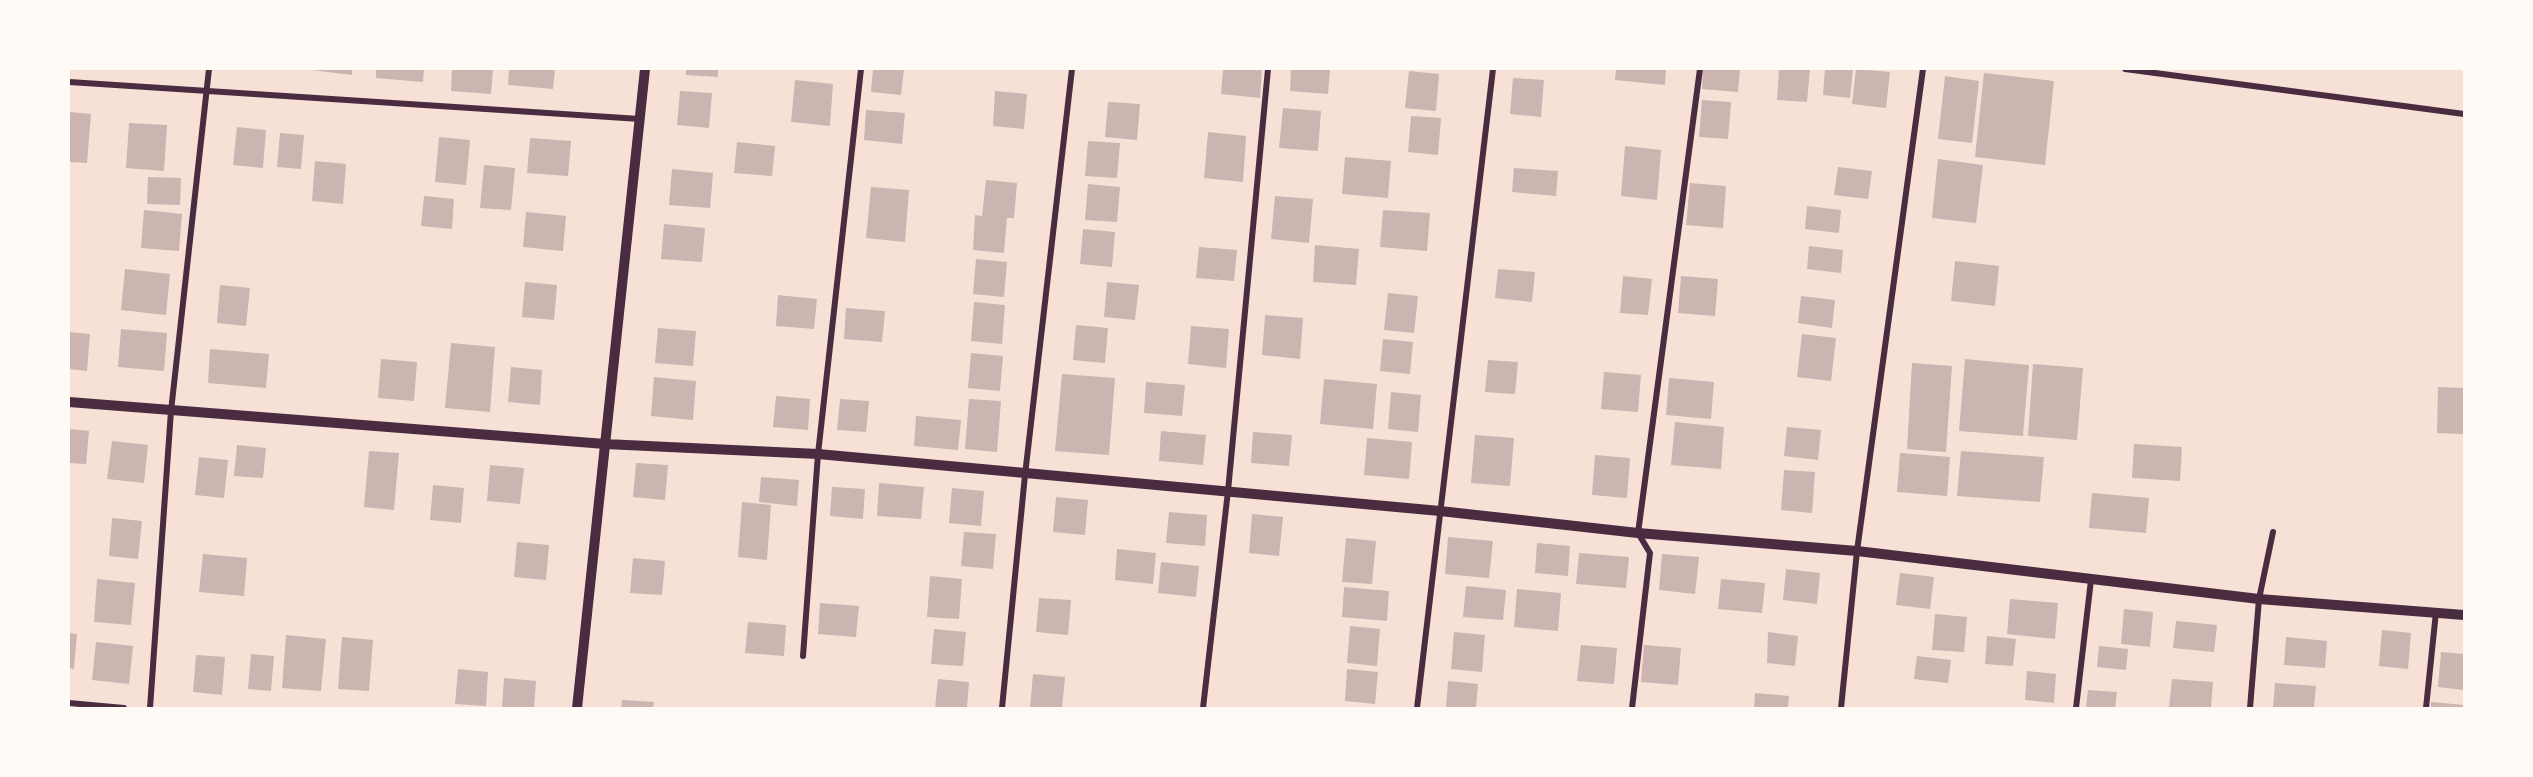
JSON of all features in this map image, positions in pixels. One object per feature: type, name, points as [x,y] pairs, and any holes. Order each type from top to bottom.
[{"type":"street","points":[[150,708],[171,411],[209,69]]},
{"type":"street","points":[[577,708],[645,69]]},
{"type":"street","points":[[802,656],[818,454],[861,69]]},
{"type":"street","points":[[1002,708],[1025,475],[1072,69]]},
{"type":"street","points":[[1203,708],[1228,492],[1268,69]]},
{"type":"street","points":[[1417,708],[1493,69]]},
{"type":"street","points":[[1632,708],[1650,553],[1638,533],[1700,69]]},
{"type":"street","points":[[1841,708],[1857,550],[1923,69]]},
{"type":"street","points":[[2125,69],[2464,114]]},
{"type":"street","points":[[69,82],[640,119]]},
{"type":"street","points":[[69,402],[605,444],[818,454],[1440,512],[1638,533],[1857,550],[2259,599],[2436,611],[2464,615]]},
{"type":"street","points":[[2250,708],[2259,599],[2273,532]]},
{"type":"street","points":[[2076,708],[2091,580]]},
{"type":"street","points":[[2426,708],[2436,611]]},
{"type":"street","points":[[69,703],[124,708]]},
{"type":"building","points":[[303,69],[352,69],[352,75]]},
{"type":"building","points":[[376,69],[424,69],[423,82],[376,78]]},
{"type":"building","points":[[452,69],[493,69],[491,94],[451,91]]},
{"type":"building","points":[[509,69],[555,69],[553,89],[508,85]]},
{"type":"building","points":[[686,69],[718,69],[718,77],[686,75]]},
{"type":"building","points":[[873,69],[904,69],[901,95],[871,92]]},
{"type":"building","points":[[1223,69],[1262,69],[1260,98],[1221,94]]},
{"type":"building","points":[[1291,69],[1330,69],[1328,94],[1290,91]]},
{"type":"building","points":[[1616,69],[1666,69],[1665,85],[1615,80]]},
{"type":"building","points":[[1703,69],[1740,69],[1738,92],[1702,89]]},
{"type":"building","points":[[1779,69],[1810,69],[1807,102],[1777,100]]},
{"type":"building","points":[[1825,69],[1853,69],[1850,98],[1823,95]]},
{"type":"building","points":[[1856,69],[1890,72],[1886,108],[1852,104]]},
{"type":"building","points":[[1409,71],[1439,74],[1436,111],[1405,108]]},
{"type":"building","points":[[1984,73],[2054,81],[2045,165],[1975,157]]},
{"type":"building","points":[[1945,76],[1979,81],[1972,143],[1938,139]]},
{"type":"building","points":[[1513,78],[1544,80],[1541,117],[1510,114]]},
{"type":"building","points":[[795,80],[833,84],[830,126],[791,122]]},
{"type":"building","points":[[680,91],[712,93],[709,128],[677,125]]},
{"type":"building","points":[[995,91],[1027,94],[1024,129],[993,126]]},
{"type":"building","points":[[1702,100],[1731,102],[1728,139],[1699,137]]},
{"type":"building","points":[[1108,102],[1140,104],[1137,140],[1105,137]]},
{"type":"building","points":[[1283,108],[1321,111],[1318,151],[1279,148]]},
{"type":"building","points":[[866,110],[905,113],[902,144],[864,140]]},
{"type":"building","points":[[69,112],[91,114],[87,163],[69,162]]},
{"type":"building","points":[[1411,116],[1441,118],[1438,155],[1408,152]]},
{"type":"building","points":[[129,123],[167,125],[164,171],[126,168]]},
{"type":"building","points":[[237,127],[266,130],[263,168],[233,165]]},
{"type":"building","points":[[1208,132],[1246,136],[1243,182],[1204,178]]},
{"type":"building","points":[[280,133],[304,135],[301,169],[277,167]]},
{"type":"building","points":[[439,137],[470,140],[466,185],[435,182]]},
{"type":"building","points":[[530,138],[571,141],[568,176],[527,173]]},
{"type":"building","points":[[1088,141],[1120,143],[1117,178],[1085,176]]},
{"type":"building","points":[[737,142],[775,146],[772,176],[734,173]]},
{"type":"building","points":[[1625,146],[1661,150],[1657,200],[1621,196]]},
{"type":"building","points":[[1345,157],[1391,161],[1388,198],[1342,194]]},
{"type":"building","points":[[1938,159],[1983,165],[1976,223],[1932,218]]},
{"type":"building","points":[[315,161],[346,164],[343,204],[312,201]]},
{"type":"building","points":[[484,165],[515,168],[511,210],[480,208]]},
{"type":"building","points":[[1838,167],[1872,171],[1868,199],[1834,195]]},
{"type":"building","points":[[1514,168],[1558,171],[1556,196],[1512,192]]},
{"type":"building","points":[[672,169],[713,173],[710,208],[669,205]]},
{"type":"building","points":[[148,177],[181,178],[180,205],[147,204]]},
{"type":"building","points":[[986,180],[1017,183],[1014,218],[1007,218],[1004,253],[973,250],[975,215],[982,216]]},
{"type":"building","points":[[1690,183],[1726,186],[1723,228],[1686,225]]},
{"type":"building","points":[[1088,184],[1120,187],[1117,222],[1085,220]]},
{"type":"building","points":[[871,187],[909,190],[905,242],[866,238]]},
{"type":"building","points":[[424,196],[454,199],[452,229],[421,226]]},
{"type":"building","points":[[1275,196],[1313,199],[1309,243],[1271,239]]},
{"type":"building","points":[[1807,206],[1841,210],[1839,233],[1805,229]]},
{"type":"building","points":[[144,210],[182,214],[179,251],[141,248]]},
{"type":"building","points":[[1383,210],[1430,213],[1427,251],[1380,247]]},
{"type":"building","points":[[526,212],[566,216],[563,251],[523,247]]},
{"type":"building","points":[[664,224],[705,228],[702,262],[661,259]]},
{"type":"building","points":[[1083,229],[1115,232],[1112,267],[1080,264]]},
{"type":"building","points":[[1315,245],[1359,249],[1356,285],[1313,282]]},
{"type":"building","points":[[1809,246],[1843,250],[1841,273],[1807,269]]},
{"type":"building","points":[[1199,247],[1237,250],[1234,281],[1196,278]]},
{"type":"building","points":[[976,259],[1007,262],[1004,297],[973,294]]},
{"type":"building","points":[[1955,261],[1999,266],[1995,306],[1951,301]]},
{"type":"building","points":[[125,269],[170,274],[166,315],[121,310]]},
{"type":"building","points":[[1498,269],[1535,272],[1532,302],[1495,298]]},
{"type":"building","points":[[1623,276],[1652,279],[1648,315],[1620,313]]},
{"type":"building","points":[[1681,276],[1718,279],[1715,316],[1678,313]]},
{"type":"building","points":[[525,282],[557,285],[554,320],[522,317]]},
{"type":"building","points":[[1107,282],[1139,285],[1135,320],[1104,317]]},
{"type":"building","points":[[220,285],[250,288],[246,326],[217,323]]},
{"type":"building","points":[[1388,293],[1418,296],[1414,333],[1384,330]]},
{"type":"building","points":[[778,295],[817,299],[814,329],[776,326]]},
{"type":"building","points":[[1801,296],[1835,300],[1832,328],[1798,323]]},
{"type":"building","points":[[974,302],[1005,305],[1002,344],[971,341]]},
{"type":"building","points":[[846,308],[885,311],[882,342],[844,339]]},
{"type":"building","points":[[1265,315],[1303,318],[1300,359],[1262,355]]},
{"type":"building","points":[[1076,325],[1108,328],[1105,363],[1073,360]]},
{"type":"building","points":[[1191,326],[1229,329],[1226,368],[1188,364]]},
{"type":"building","points":[[658,328],[696,331],[693,366],[655,363]]},
{"type":"building","points":[[121,329],[167,333],[164,371],[118,367]]},
{"type":"building","points":[[69,332],[90,334],[87,371],[69,369]]},
{"type":"building","points":[[1802,334],[1836,338],[1831,381],[1797,377]]},
{"type":"building","points":[[1383,339],[1413,342],[1410,374],[1380,371]]},
{"type":"building","points":[[451,343],[495,347],[490,412],[445,408]]},
{"type":"building","points":[[210,349],[269,354],[266,388],[208,383]]},
{"type":"building","points":[[971,353],[1003,356],[1000,391],[968,388]]},
{"type":"building","points":[[381,359],[417,362],[414,401],[378,398]]},
{"type":"building","points":[[1965,359],[2029,365],[2023,436],[1959,431]]},
{"type":"building","points":[[1488,360],[1518,362],[1515,394],[1485,392]]},
{"type":"building","points":[[1912,363],[1952,366],[1946,452],[1907,449]]},
{"type":"building","points":[[2033,364],[2083,368],[2077,440],[2028,436]]},
{"type":"building","points":[[511,367],[542,370],[540,405],[508,402]]},
{"type":"building","points":[[1604,372],[1641,375],[1638,412],[1601,409]]},
{"type":"building","points":[[1062,374],[1115,378],[1109,455],[1055,451]]},
{"type":"building","points":[[654,377],[696,381],[693,420],[651,416]]},
{"type":"building","points":[[1669,378],[1714,382],[1711,419],[1666,415]]},
{"type":"building","points":[[1324,379],[1377,384],[1373,429],[1320,424]]},
{"type":"building","points":[[1146,382],[1185,385],[1182,416],[1144,413]]},
{"type":"building","points":[[2438,387],[2464,388],[2464,434],[2437,433]]},
{"type":"building","points":[[1391,392],[1421,395],[1418,432],[1388,429]]},
{"type":"building","points":[[776,396],[810,399],[808,430],[773,427]]},
{"type":"building","points":[[840,399],[869,401],[866,432],[837,430]]},
{"type":"building","points":[[969,399],[1001,401],[997,452],[965,449]]},
{"type":"building","points":[[916,416],[961,420],[958,450],[914,446]]},
{"type":"building","points":[[1675,422],[1724,427],[1721,469],[1671,465]]},
{"type":"building","points":[[1787,427],[1821,430],[1818,460],[1784,456]]},
{"type":"building","points":[[69,429],[89,431],[86,464],[69,463]]},
{"type":"building","points":[[1161,431],[1206,435],[1203,465],[1159,461]]},
{"type":"building","points":[[1253,432],[1292,435],[1289,466],[1251,463]]},
{"type":"building","points":[[1475,435],[1514,438],[1510,486],[1471,483]]},
{"type":"building","points":[[1367,438],[1412,442],[1409,479],[1364,475]]},
{"type":"building","points":[[112,441],[148,445],[144,483],[107,479]]},
{"type":"building","points":[[2134,444],[2182,447],[2180,481],[2132,478]]},
{"type":"building","points":[[237,445],[266,448],[263,478],[234,476]]},
{"type":"building","points":[[369,451],[399,453],[394,510],[364,507]]},
{"type":"building","points":[[1961,451],[2044,457],[2040,502],[1957,496]]},
{"type":"building","points":[[1900,453],[1950,457],[1947,496],[1897,492]]},
{"type":"building","points":[[1595,455],[1630,458],[1627,498],[1592,495]]},
{"type":"building","points":[[199,457],[228,460],[224,498],[195,495]]},
{"type":"building","points":[[636,463],[668,465],[665,500],[633,497]]},
{"type":"building","points":[[490,465],[524,468],[520,504],[487,501]]},
{"type":"building","points":[[1784,470],[1815,472],[1812,513],[1781,510]]},
{"type":"building","points":[[761,477],[799,480],[797,506],[759,502]]},
{"type":"building","points":[[879,483],[924,487],[921,519],[877,516]]},
{"type":"building","points":[[433,485],[464,488],[461,523],[430,520]]},
{"type":"building","points":[[832,487],[865,489],[863,519],[830,516]]},
{"type":"building","points":[[952,488],[984,491],[981,526],[949,523]]},
{"type":"building","points":[[2092,493],[2149,498],[2146,533],[2089,528]]},
{"type":"building","points":[[1056,497],[1088,500],[1085,535],[1053,532]]},
{"type":"building","points":[[742,502],[771,505],[767,560],[738,557]]},
{"type":"building","points":[[1169,512],[1207,515],[1205,546],[1166,543]]},
{"type":"building","points":[[1252,514],[1283,517],[1279,556],[1249,553]]},
{"type":"building","points":[[112,518],[142,521],[138,559],[109,556]]},
{"type":"building","points":[[964,532],[996,534],[993,569],[961,566]]},
{"type":"building","points":[[1448,537],[1493,541],[1489,578],[1445,574]]},
{"type":"building","points":[[1346,538],[1376,541],[1372,584],[1342,582]]},
{"type":"building","points":[[517,542],[549,545],[546,580],[514,577]]},
{"type":"building","points":[[1537,543],[1570,546],[1568,576],[1535,573]]},
{"type":"building","points":[[1117,549],[1156,553],[1153,584],[1115,580]]},
{"type":"building","points":[[1579,553],[1629,557],[1626,588],[1576,584]]},
{"type":"building","points":[[203,554],[247,558],[244,596],[199,592]]},
{"type":"building","points":[[1662,554],[1699,557],[1695,594],[1659,590]]},
{"type":"building","points":[[633,558],[665,561],[662,595],[630,593]]},
{"type":"building","points":[[1161,562],[1199,566],[1196,597],[1158,593]]},
{"type":"building","points":[[1786,569],[1820,573],[1817,604],[1783,600]]},
{"type":"building","points":[[1900,573],[1934,577],[1930,609],[1896,605]]},
{"type":"building","points":[[930,576],[962,579],[959,619],[927,617]]},
{"type":"building","points":[[97,579],[135,583],[131,625],[94,622]]},
{"type":"building","points":[[1721,579],[1765,583],[1762,613],[1718,609]]},
{"type":"building","points":[[1466,586],[1506,590],[1503,620],[1463,617]]},
{"type":"building","points":[[1344,587],[1389,591],[1387,621],[1342,617]]},
{"type":"building","points":[[1517,589],[1561,593],[1558,631],[1514,627]]},
{"type":"building","points":[[1039,598],[1071,600],[1068,635],[1036,632]]},
{"type":"building","points":[[2010,599],[2058,603],[2055,639],[2007,634]]},
{"type":"building","points":[[820,603],[859,606],[856,637],[818,634]]},
{"type":"building","points":[[2124,609],[2153,612],[2150,647],[2121,644]]},
{"type":"building","points":[[1935,614],[1967,617],[1964,652],[1932,650]]},
{"type":"building","points":[[2176,621],[2217,625],[2214,652],[2173,648]]},
{"type":"building","points":[[748,622],[786,625],[784,656],[745,653]]},
{"type":"building","points":[[1350,626],[1380,629],[1377,666],[1347,663]]},
{"type":"building","points":[[934,629],[966,632],[963,666],[931,664]]},
{"type":"building","points":[[2382,630],[2411,633],[2408,669],[2379,666]]},
{"type":"building","points":[[1454,632],[1485,635],[1482,672],[1451,669]]},
{"type":"building","points":[[1768,632],[1798,636],[1795,666],[1767,663]]},
{"type":"building","points":[[69,633],[77,634],[74,669],[69,668]]},
{"type":"building","points":[[286,635],[326,639],[321,691],[282,688]]},
{"type":"building","points":[[1987,636],[2016,639],[2013,666],[1985,664]]},
{"type":"building","points":[[342,637],[373,640],[369,691],[338,689]]},
{"type":"building","points":[[2286,637],[2327,641],[2325,668],[2284,665]]},
{"type":"building","points":[[96,642],[133,646],[129,684],[92,680]]},
{"type":"building","points":[[1581,645],[1617,648],[1614,684],[1577,681]]},
{"type":"building","points":[[1644,645],[1681,648],[1678,685],[1641,682]]},
{"type":"building","points":[[2099,646],[2128,649],[2126,670],[2097,667]]},
{"type":"building","points":[[2441,652],[2464,654],[2464,690],[2438,687]]},
{"type":"building","points":[[251,654],[274,656],[271,691],[248,689]]},
{"type":"building","points":[[196,655],[225,657],[222,695],[193,692]]},
{"type":"building","points":[[1917,656],[1951,660],[1948,683],[1914,679]]},
{"type":"building","points":[[458,669],[488,672],[486,706],[455,704]]},
{"type":"building","points":[[1347,669],[1378,672],[1375,704],[1345,701]]},
{"type":"building","points":[[2027,671],[2056,674],[2054,703],[2025,700]]},
{"type":"building","points":[[1033,674],[1065,677],[1062,708],[1030,708]]},
{"type":"building","points":[[504,678],[536,681],[534,708],[502,708]]},
{"type":"building","points":[[938,679],[969,682],[967,708],[935,708]]},
{"type":"building","points":[[2172,679],[2213,682],[2211,708],[2169,708]]},
{"type":"building","points":[[1448,681],[1478,684],[1476,708],[1446,708]]},
{"type":"building","points":[[2275,683],[2316,686],[2314,708],[2273,708]]},
{"type":"building","points":[[2088,690],[2117,692],[2115,708],[2086,708]]},
{"type":"building","points":[[1755,693],[1789,696],[1788,708],[1754,708]]},
{"type":"building","points":[[622,700],[654,702],[653,708],[621,708]]},
{"type":"building","points":[[2431,702],[2464,705],[2464,708],[2431,708]]}]
